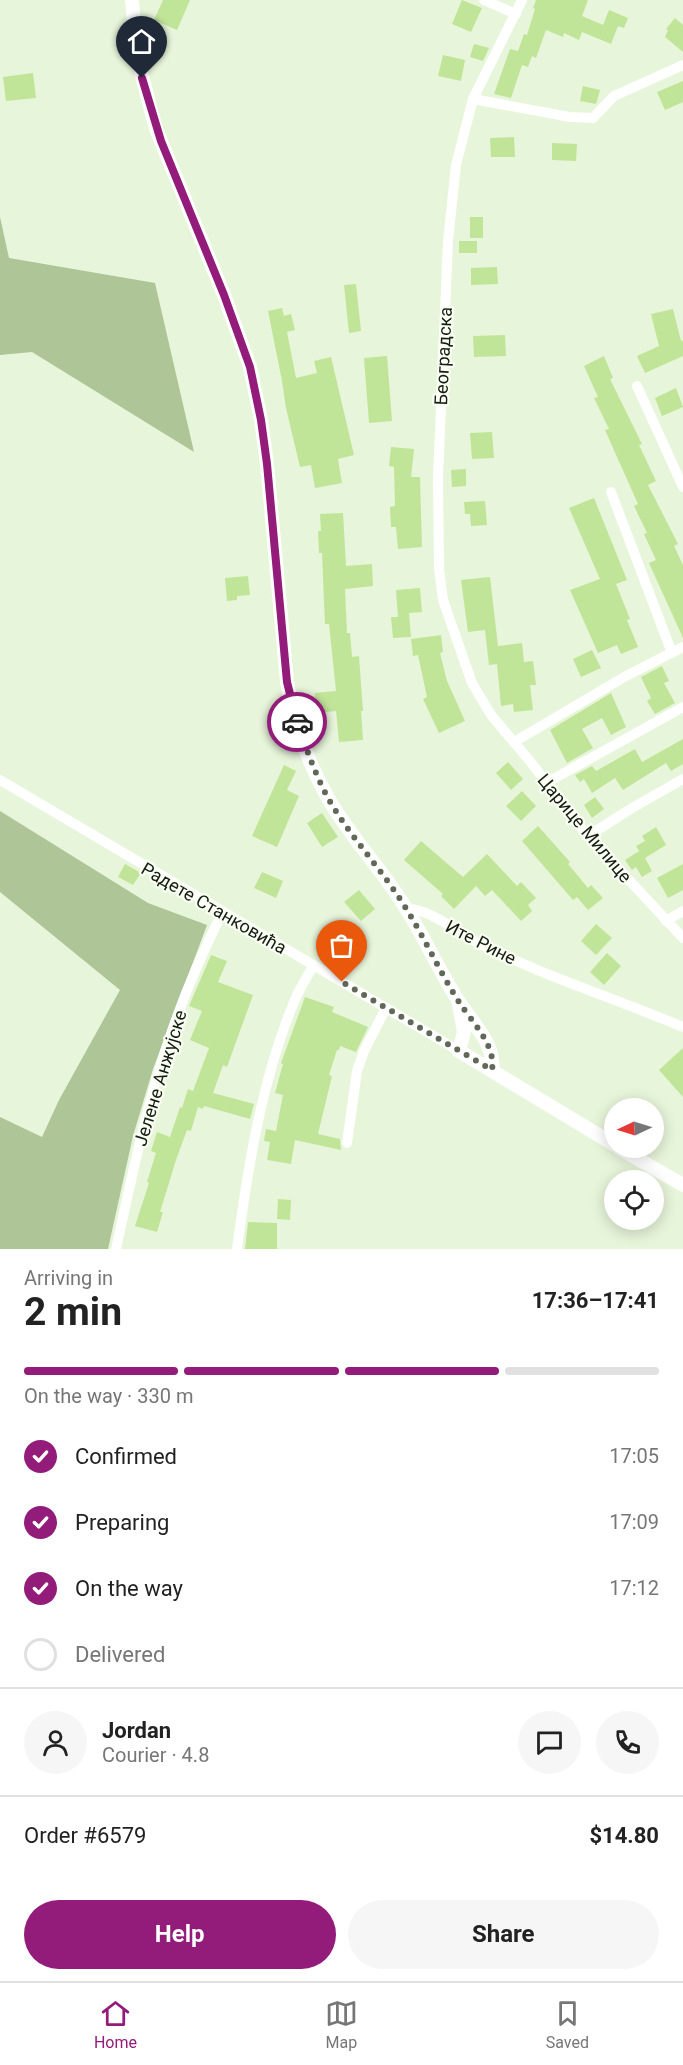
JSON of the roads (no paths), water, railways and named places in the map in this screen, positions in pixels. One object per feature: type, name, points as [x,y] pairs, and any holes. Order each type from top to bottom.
[{"type":"street","points":[[132,0],[137,57],[156,129],[228,305],[254,383],[267,464],[287,682],[296,720],[310,760],[327,797],[356,842],[407,909],[458,1000],[489,1046],[492,1070]]},
{"type":"street","points":[[484,0],[516,14]]},
{"type":"street","name":"Београдска","points":[[491,715],[472,683],[462,657],[443,600],[439,569],[438,478],[448,241],[456,165],[473,99],[522,0]]},
{"type":"street","points":[[473,99],[570,117],[593,118],[614,96],[683,65]]},
{"type":"street","points":[[637,386],[683,487]]},
{"type":"street","points":[[611,492],[672,652]]},
{"type":"street","points":[[514,742],[626,676],[683,647]]},
{"type":"street","points":[[546,783],[683,707]]},
{"type":"street","name":"Царице Милице","points":[[491,715],[588,836],[683,938]]},
{"type":"street","points":[[588,836],[683,779]]},
{"type":"street","name":"Радете Станковића","points":[[0,780],[604,1138]]},
{"type":"street","name":"Ите Рине","points":[[407,909],[423,912],[467,937],[531,968],[683,1027]]},
{"type":"street","points":[[666,921],[683,911]]},
{"type":"street","name":"Јелене Анжујске","points":[[116,1249],[156,1079],[185,995],[222,913]]},
{"type":"street","points":[[237,1249],[250,1160],[268,1081],[292,1006],[313,966]]},
{"type":"street","points":[[458,1000],[464,1032],[459,1051]]},
{"type":"street","points":[[347,1143],[357,1071],[364,1051],[386,1008]]},
{"type":"street","points":[[636,1158],[683,1185]]}]
